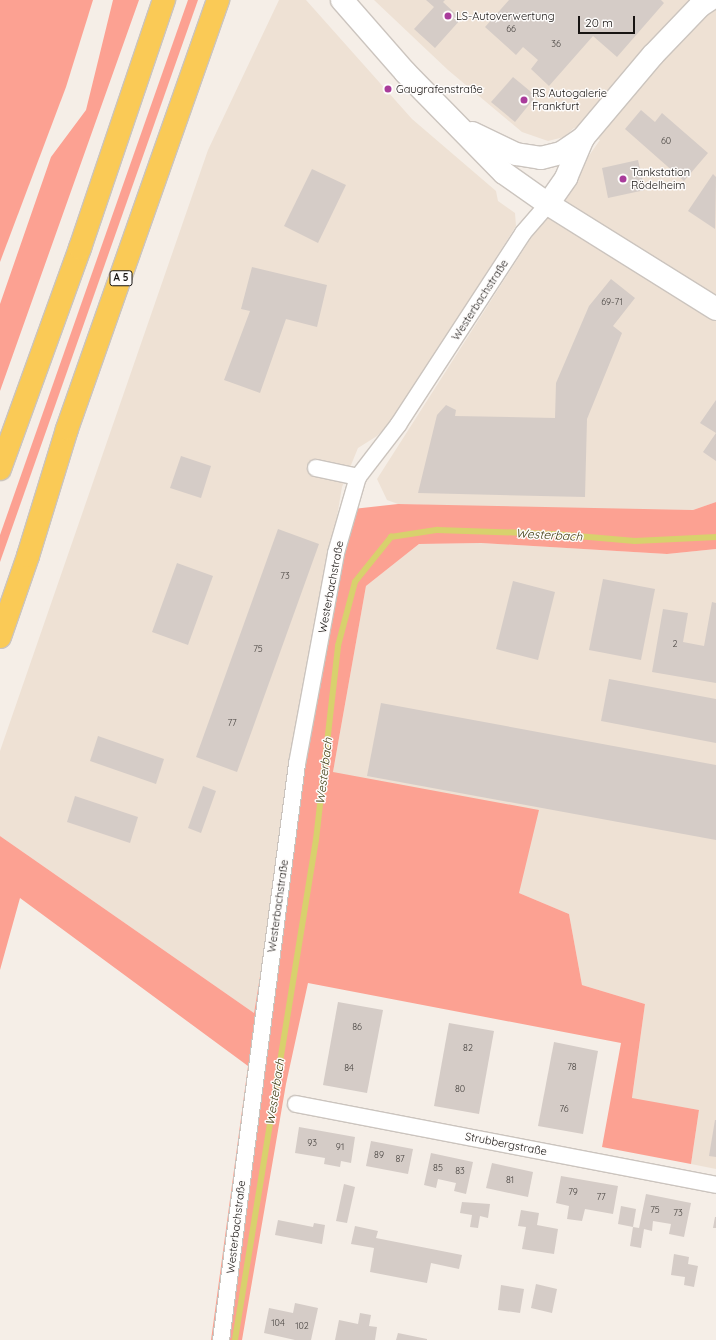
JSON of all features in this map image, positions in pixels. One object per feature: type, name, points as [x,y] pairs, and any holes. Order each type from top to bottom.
[{"type":"highway","points":[[0,469],[80,248],[164,0]]},
{"type":"highway","name":"A 5","points":[[0,637],[28,556],[67,429],[218,0]]},
{"type":"main road","points":[[342,0],[400,67],[461,127],[504,173],[548,204],[716,309]]},
{"type":"main road","points":[[461,127],[516,154],[541,158],[561,153],[583,138],[653,55],[700,6],[709,0]]},
{"type":"main road","points":[[548,204],[566,178],[583,138]]},
{"type":"street","name":"Westerbachstraße","points":[[221,1340],[297,764],[336,553],[358,476],[398,425],[523,233],[548,204]]},
{"type":"street","points":[[316,468],[358,476]]},
{"type":"street","name":"Strubbergstraße","points":[[296,1104],[716,1185]]},
{"type":"shaded area","points":[[0,0],[93,0],[66,87],[0,262]]},
{"type":"shaded area","points":[[113,0],[139,0],[0,391],[0,304],[51,157],[86,110]]},
{"type":"shaded area","points":[[188,0],[198,0],[0,562],[0,535]]},
{"type":"shaded area","points":[[279,0],[306,0],[412,119],[496,191],[498,201],[515,213],[516,226],[393,420],[377,436],[358,448],[342,487],[254,1013],[0,836],[0,751],[208,150]]},
{"type":"shaded area","points":[[374,0],[716,0],[716,502],[693,510],[514,508],[398,504],[387,500],[377,479],[531,238],[600,140],[574,128],[564,137],[548,141],[522,132],[448,70]]},
{"type":"shaded area","points":[[716,502],[716,549],[667,554],[481,543],[419,544],[366,586],[333,772],[539,810],[519,893],[569,914],[582,985],[645,1004],[632,1098],[699,1110],[691,1164],[602,1147],[621,1043],[308,983],[286,1084],[242,1340],[211,1340],[248,1066],[20,898],[0,970],[0,836],[254,1013],[331,543],[353,509],[398,504],[693,510]]},
{"type":"shaded area","points":[[481,543],[667,554],[716,549],[716,1169],[691,1164],[699,1110],[632,1099],[645,1004],[582,985],[569,914],[519,893],[333,772],[366,586],[419,544]]},
{"type":"building","points":[[426,0],[445,0],[443,2],[461,19],[435,48],[414,29],[434,7]]},
{"type":"building","points":[[509,0],[661,0],[664,3],[617,57],[593,36],[549,86],[531,69],[538,60],[523,47],[516,55],[485,27]]},
{"type":"building","points":[[513,77],[536,96],[515,122],[491,102]]},
{"type":"building","points":[[641,110],[655,122],[662,113],[708,153],[684,181],[625,129]]},
{"type":"building","name":"Tankstation Rödelheim","points":[[638,160],[645,190],[608,198],[602,168]]},
{"type":"building","points":[[312,169],[346,185],[318,243],[284,226]]},
{"type":"building","points":[[713,174],[716,177],[715,229],[688,211]]},
{"type":"building","points":[[252,267],[327,285],[317,327],[286,319],[260,393],[224,380],[250,311],[241,309]]},
{"type":"building","points":[[611,279],[635,298],[613,326],[622,333],[587,419],[585,497],[418,493],[437,415],[446,405],[456,410],[455,416],[555,418],[556,383],[589,306]]},
{"type":"building","points":[[716,400],[716,433],[700,423]]},
{"type":"building","points":[[716,433],[716,461],[703,452]]},
{"type":"building","points":[[181,456],[211,466],[201,498],[170,488]]},
{"type":"building","points":[[278,529],[319,544],[237,772],[196,757]]},
{"type":"building","points":[[177,563],[213,576],[188,645],[152,632]]},
{"type":"building","points":[[603,579],[655,589],[641,660],[589,650]]},
{"type":"building","points":[[513,581],[555,592],[538,660],[496,649]]},
{"type":"building","points":[[712,602],[716,603],[716,683],[652,672],[663,609],[688,613],[683,642],[704,646]]},
{"type":"building","points":[[609,679],[716,699],[716,743],[601,721]]},
{"type":"building","points":[[381,703],[716,765],[716,840],[367,776]]},
{"type":"building","points":[[98,736],[164,759],[156,784],[90,761]]},
{"type":"building","points":[[203,786],[216,791],[201,833],[188,828]]},
{"type":"building","points":[[75,796],[138,817],[130,843],[67,822]]},
{"type":"building","points":[[338,1002],[383,1010],[367,1093],[323,1085]]},
{"type":"building","points":[[449,1023],[494,1031],[479,1114],[434,1106]]},
{"type":"building","points":[[554,1042],[598,1051],[583,1134],[538,1126]]},
{"type":"building","points":[[716,1120],[716,1157],[709,1156]]},
{"type":"building","points":[[299,1127],[355,1137],[351,1163],[341,1161],[340,1167],[324,1164],[325,1158],[295,1153]]},
{"type":"building","points":[[371,1141],[413,1149],[408,1174],[366,1166]]},
{"type":"building","points":[[431,1153],[473,1162],[466,1194],[454,1191],[456,1183],[438,1179],[436,1188],[424,1185]]},
{"type":"building","points":[[492,1163],[533,1172],[528,1197],[486,1188]]},
{"type":"building","points":[[561,1176],[618,1186],[613,1214],[585,1209],[582,1221],[567,1219],[569,1206],[556,1203]]},
{"type":"building","points":[[344,1184],[355,1187],[347,1223],[336,1221]]},
{"type":"building","points":[[646,1194],[691,1203],[684,1237],[669,1234],[671,1224],[653,1221],[652,1231],[644,1229],[641,1248],[630,1246],[633,1227],[639,1228]]},
{"type":"building","points":[[462,1202],[490,1204],[488,1218],[480,1216],[478,1228],[470,1227],[472,1215],[460,1213]]},
{"type":"building","points":[[621,1206],[636,1209],[633,1227],[618,1224]]},
{"type":"building","points":[[521,1210],[539,1213],[537,1225],[558,1229],[554,1254],[522,1249],[526,1227],[518,1226]]},
{"type":"building","points":[[715,1217],[716,1228],[713,1228]]},
{"type":"building","points":[[278,1220],[313,1227],[314,1223],[325,1225],[322,1244],[275,1235]]},
{"type":"building","points":[[355,1226],[378,1231],[376,1238],[462,1255],[459,1269],[431,1263],[427,1283],[370,1272],[374,1248],[351,1244]]},
{"type":"building","points":[[674,1254],[689,1257],[688,1264],[698,1266],[694,1287],[684,1285],[685,1277],[671,1275]]},
{"type":"building","points":[[536,1284],[557,1289],[552,1313],[531,1308]]},
{"type":"building","points":[[501,1285],[524,1289],[520,1313],[498,1310]]},
{"type":"building","points":[[295,1303],[318,1308],[311,1340],[295,1340],[264,1333],[269,1308],[293,1313]]},
{"type":"building","points":[[360,1313],[371,1315],[369,1326],[377,1327],[375,1340],[335,1340],[339,1320],[358,1324]]},
{"type":"building","points":[[398,1333],[427,1339],[427,1340],[396,1340]]},
{"type":"waterway","name":"Westerbach","points":[[235,1340],[316,840],[338,646],[355,582],[391,537],[437,530],[555,534],[635,541],[716,537]]},
{"type":"place","name":"LS-Autoverwertung","points":[[448,16]]},
{"type":"place","name":"Gaugrafenstraße","points":[[388,89]]},
{"type":"place","name":"RS Autogalerie Frankfurt","points":[[524,100]]},
{"type":"place","name":"Tankstation Rödelheim","points":[[623,179]]}]
